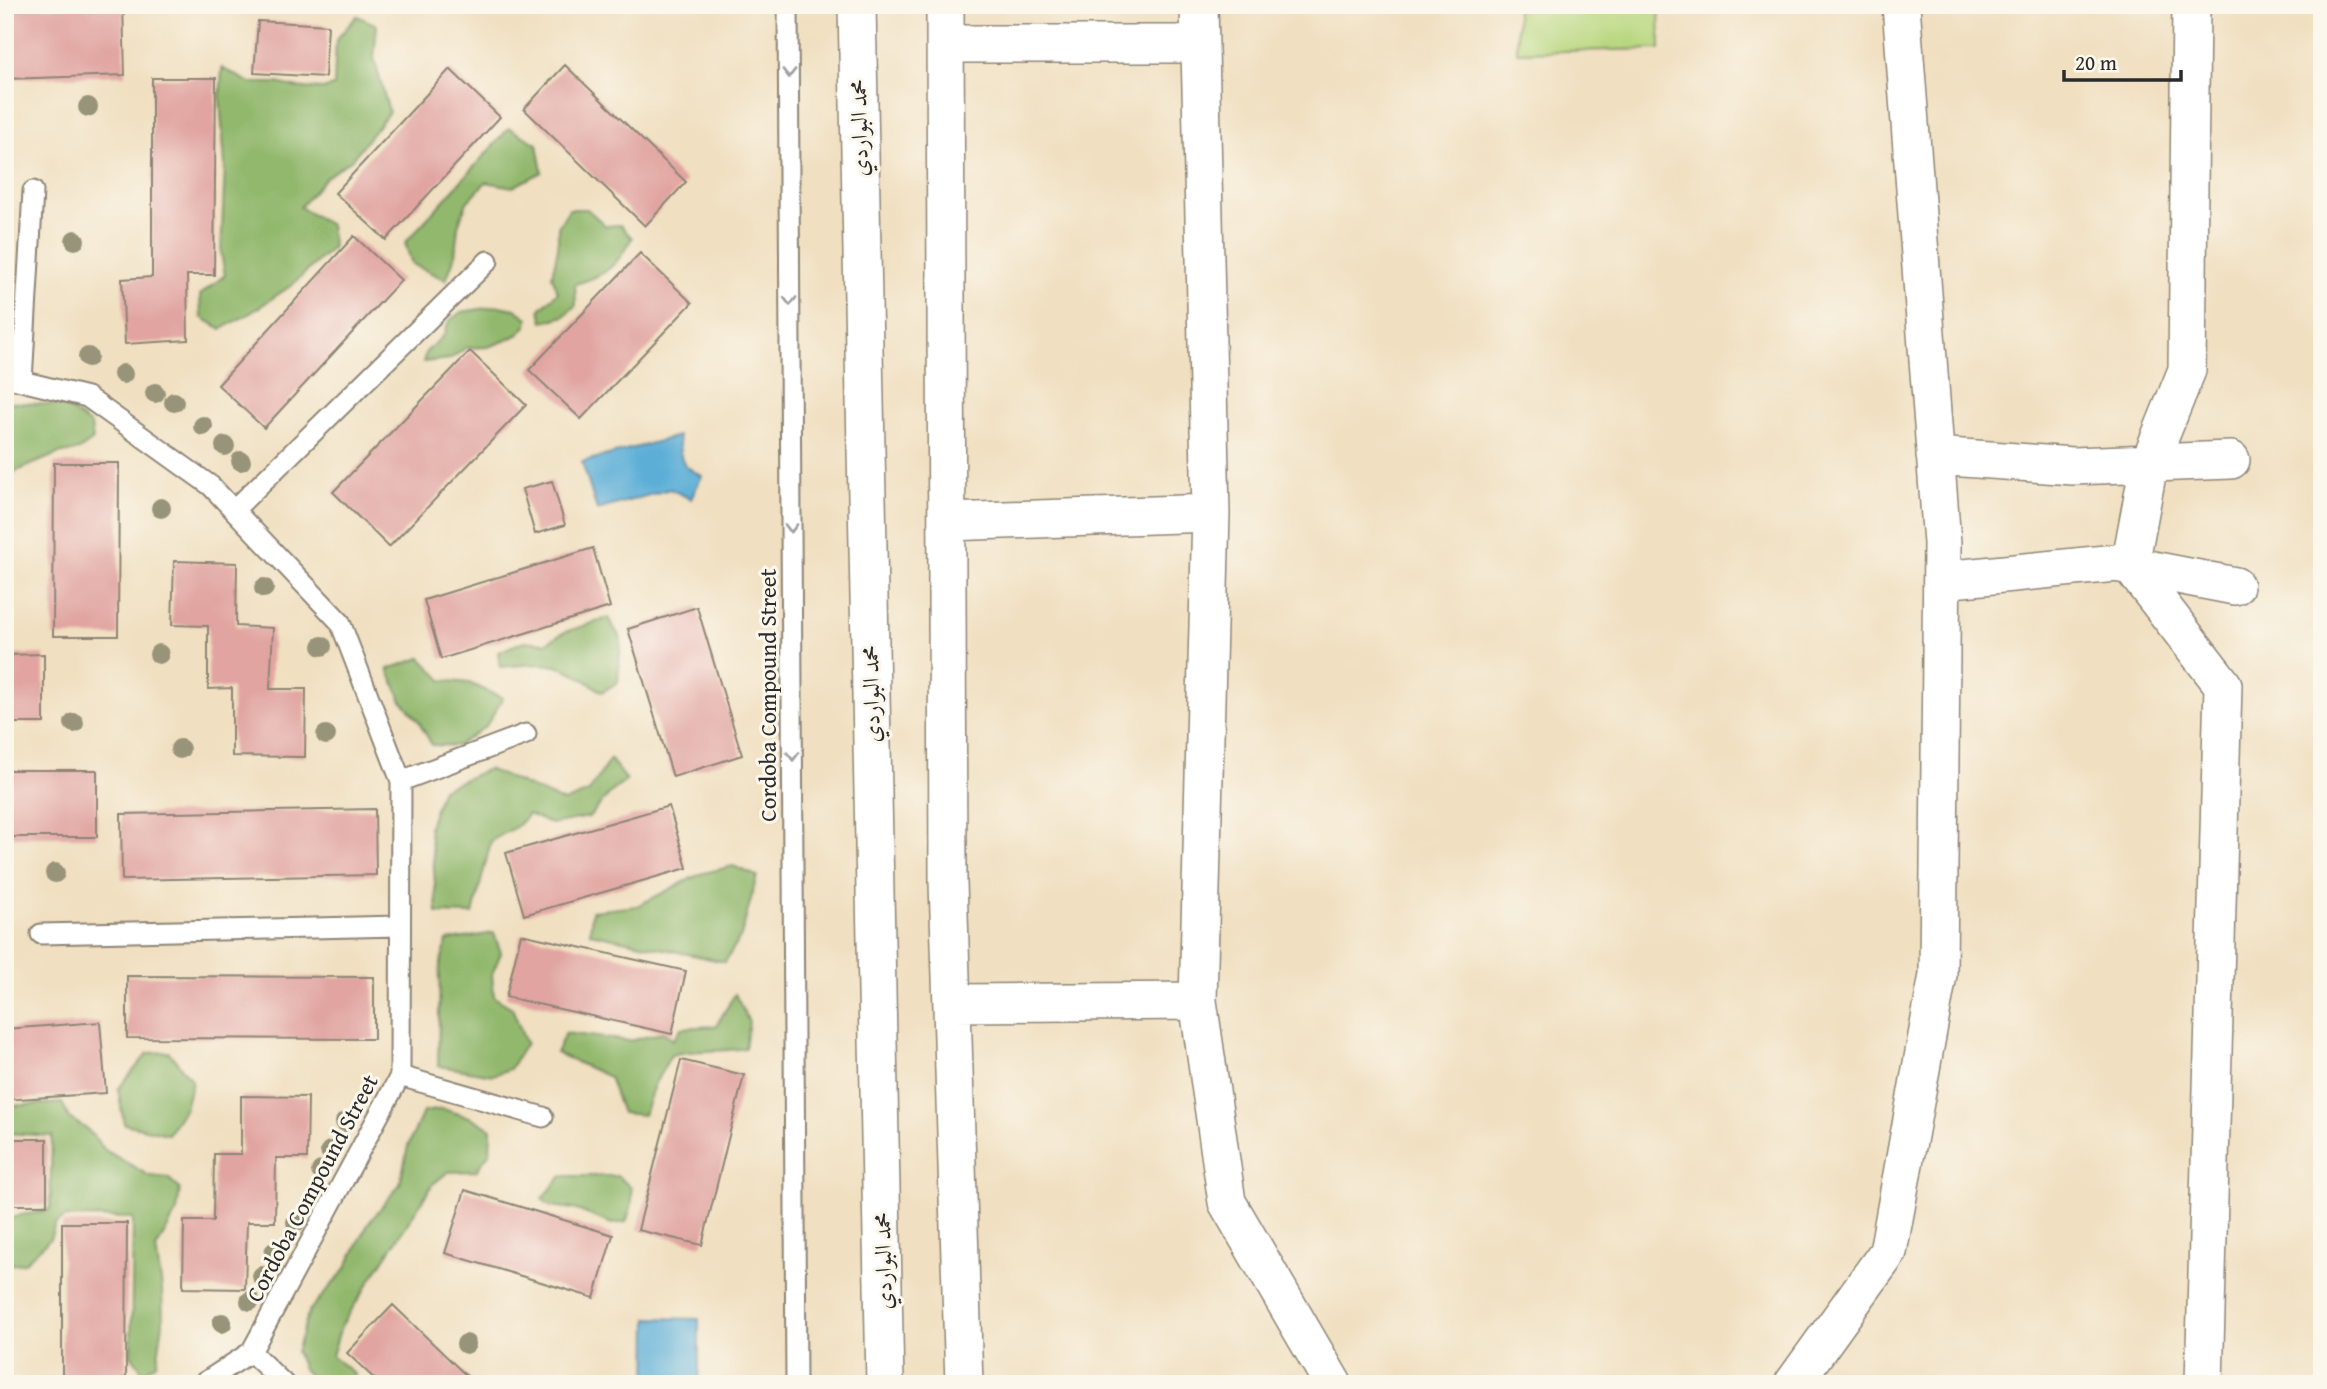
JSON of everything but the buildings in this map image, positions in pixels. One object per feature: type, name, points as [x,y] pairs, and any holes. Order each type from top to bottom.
[{"type":"street","name":"محمد البواردي","points":[[857,5],[885,1384]]},
{"type":"street","points":[[945,5],[948,883],[964,1384]]},
{"type":"street","points":[[1199,5],[1210,513],[1198,1001],[1227,1202],[1334,1384]]},
{"type":"street","points":[[1793,1384],[1888,1252],[1938,975],[1942,543],[1901,5]]},
{"type":"street","points":[[2192,5],[2188,370],[2149,464],[2130,565],[2223,685],[2204,1384]]},
{"type":"street","points":[[946,44],[1200,44]]},
{"type":"street","points":[[1935,456],[2073,466],[2231,460]]},
{"type":"street","points":[[948,522],[1210,513]]},
{"type":"street","points":[[1941,580],[2116,563],[2235,586]]},
{"type":"street","points":[[952,1003],[1198,1001]]},
{"type":"lane","name":"Cordoba Compound Street","points":[[788,5],[796,1384]]},
{"type":"lane","points":[[13,379],[33,191]]},
{"type":"lane","points":[[234,510],[488,261]]},
{"type":"lane","name":"Cordoba Compound Street","points":[[13,379],[87,397],[211,486],[340,622],[401,781],[400,1076],[251,1352],[202,1384]]},
{"type":"lane","points":[[401,781],[526,734]]},
{"type":"lane","points":[[41,934],[400,926]]},
{"type":"lane","points":[[400,1076],[543,1117]]},
{"type":"lane","points":[[251,1352],[284,1384]]},
{"type":"green space","points":[[1517,5],[1659,5],[1660,49],[1517,52]]},
{"type":"green space","points":[[357,16],[377,25],[374,58],[389,112],[352,159],[325,178],[300,207],[330,225],[333,247],[292,285],[221,329],[201,317],[200,295],[225,275],[221,253],[225,165],[220,100],[222,68],[250,83],[277,83],[298,88],[323,89],[334,86],[336,40]]},
{"type":"green space","points":[[509,128],[537,144],[542,172],[513,187],[486,182],[467,202],[458,226],[455,256],[446,280],[412,264],[405,243]]},
{"type":"green space","points":[[569,209],[587,209],[606,226],[620,225],[632,238],[621,256],[609,268],[575,284],[576,305],[564,316],[543,322],[540,309],[558,292],[552,276],[558,248],[558,227]]},
{"type":"green space","points":[[500,306],[515,309],[528,318],[527,325],[519,334],[488,347],[466,348],[450,359],[423,362],[426,352],[444,335],[449,321],[461,312]]},
{"type":"green space","points":[[5,402],[59,405],[91,425],[93,440],[79,450],[57,454],[5,476]]},
{"type":"green space","points":[[608,618],[621,639],[618,682],[602,692],[575,674],[554,666],[532,664],[500,667],[498,652],[524,641],[546,643],[565,632]]},
{"type":"green space","points":[[421,658],[442,680],[469,683],[503,698],[486,726],[457,746],[432,745],[418,720],[402,701],[388,669]]},
{"type":"green space","points":[[610,759],[627,780],[610,793],[589,817],[551,824],[528,814],[517,826],[491,841],[473,914],[437,913],[429,826],[442,789],[488,769],[564,802],[589,792]]},
{"type":"green space","points":[[733,866],[757,876],[741,936],[725,962],[590,933],[592,911],[637,906],[700,874]]},
{"type":"green space","points":[[494,933],[501,953],[492,974],[494,997],[512,1008],[526,1043],[510,1069],[493,1075],[438,1066],[440,965],[447,941]]},
{"type":"green space","points":[[735,994],[749,1022],[745,1048],[671,1055],[654,1085],[644,1115],[622,1113],[609,1077],[556,1053],[565,1033],[630,1041],[663,1032],[673,1040],[681,1028],[716,1026]]},
{"type":"green space","points":[[169,1052],[192,1081],[185,1108],[168,1134],[124,1124],[118,1089],[148,1053]]},
{"type":"green space","points":[[62,1103],[69,1118],[87,1129],[105,1150],[150,1176],[168,1178],[180,1189],[177,1211],[156,1249],[162,1288],[163,1323],[157,1363],[143,1372],[131,1355],[133,1218],[66,1217],[55,1224],[50,1239],[24,1263],[5,1265],[5,1223],[21,1215],[50,1209],[52,1136],[5,1133],[5,1106]]},
{"type":"green space","points":[[443,1109],[472,1118],[491,1129],[490,1152],[476,1171],[448,1172],[433,1184],[341,1326],[332,1356],[353,1373],[360,1384],[317,1384],[303,1369],[296,1352],[309,1311],[345,1270],[368,1224],[400,1184],[408,1146],[423,1112]]},
{"type":"green space","points":[[562,1176],[617,1176],[631,1187],[632,1204],[626,1222],[612,1224],[574,1209],[551,1206],[542,1199]]},
{"type":"water","points":[[678,436],[685,465],[702,476],[691,499],[670,489],[597,510],[582,462]]},
{"type":"water","points":[[648,1318],[699,1319],[699,1384],[647,1384]]}]
